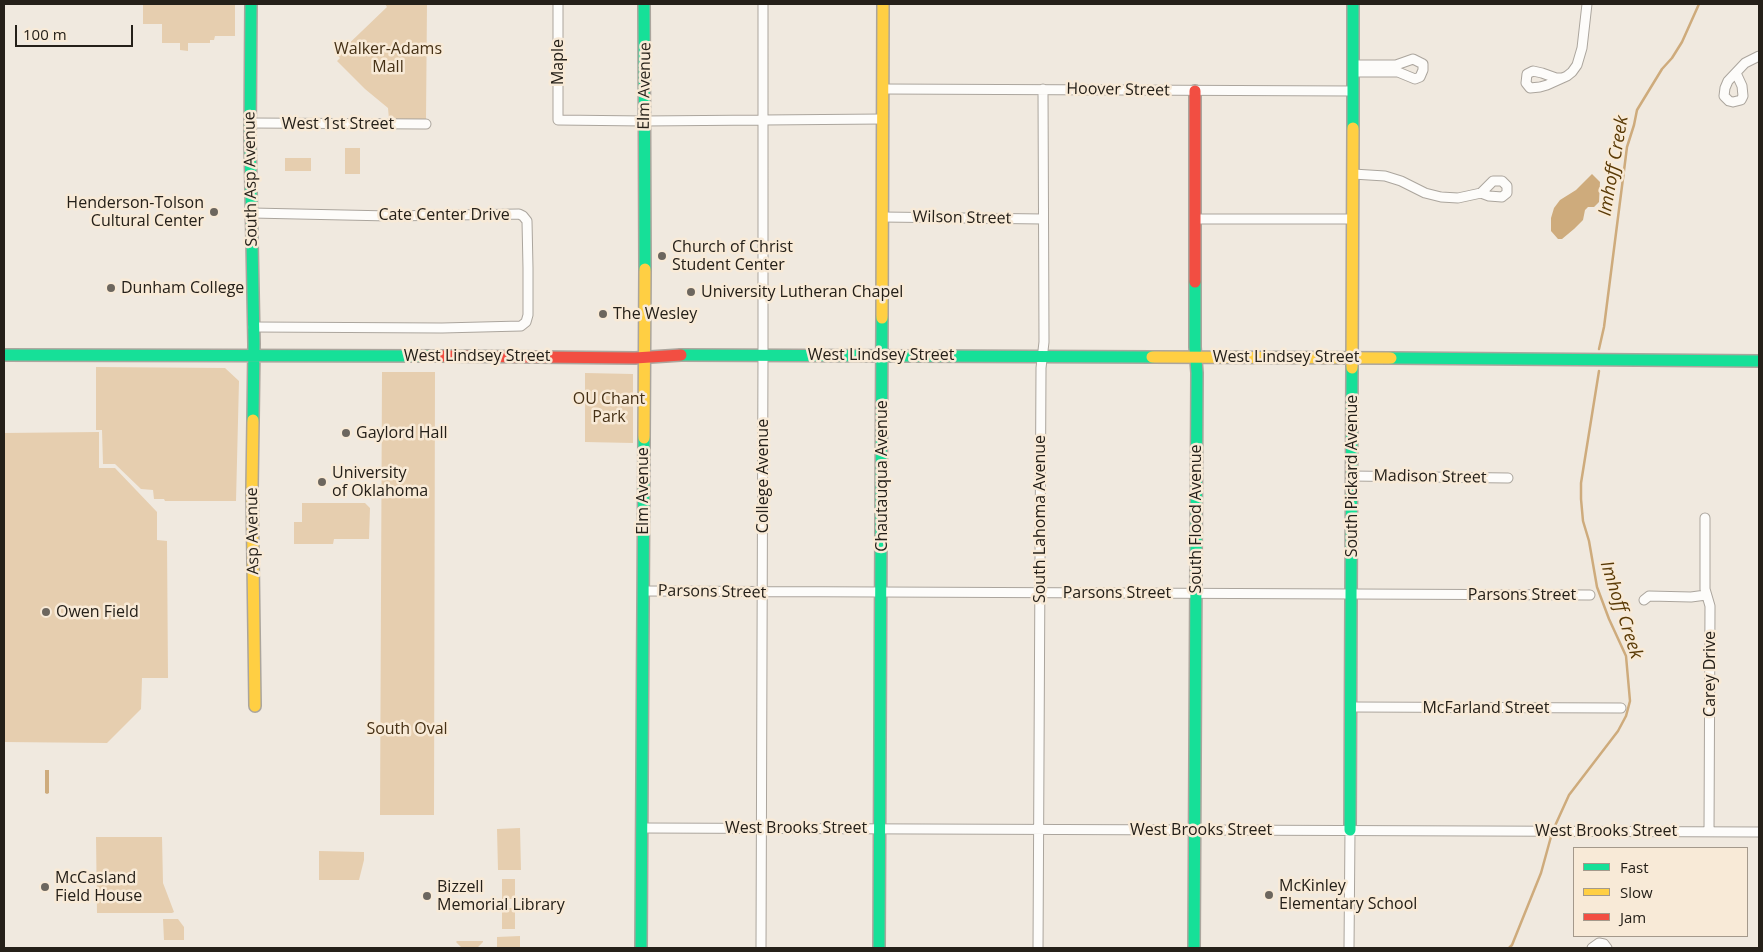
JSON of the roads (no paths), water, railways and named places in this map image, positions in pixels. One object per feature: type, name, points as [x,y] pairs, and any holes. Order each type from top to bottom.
[{"type":"street","name":"South Asp Avenue","points":[[251,4],[250,123],[253,355]]},
{"type":"street","name":"Maple","points":[[558,4],[558,120],[644,121]]},
{"type":"street","name":"Elm Avenue","points":[[641,948],[644,4]]},
{"type":"street","name":"College Avenue","points":[[761,948],[764,355],[763,4]]},
{"type":"street","name":"Chautauqua Avenue","points":[[879,948],[883,4]]},
{"type":"street","name":"South Pickard Avenue","points":[[1349,948],[1353,4]]},
{"type":"street","points":[[1561,78],[1572,72],[1580,56],[1585,35],[1587,4]]},
{"type":"street","points":[[1736,73],[1745,63],[1759,56]]},
{"type":"street","points":[[1413,58],[1421,62],[1423,70],[1420,77],[1415,79],[1398,72],[1353,68],[1396,65],[1413,58]]},
{"type":"street","name":"Hoover Street","points":[[883,89],[1352,91]]},
{"type":"street","name":"South Lahoma Avenue","points":[[1038,948],[1042,356],[1044,342],[1042,219],[1043,89]]},
{"type":"street","name":"South Flood Avenue","points":[[1194,948],[1197,371],[1195,357],[1195,90]]},
{"type":"street","points":[[644,121],[883,119]]},
{"type":"street","name":"West 1st Street","points":[[250,123],[426,124]]},
{"type":"street","points":[[1353,174],[1376,174],[1394,178],[1433,196],[1458,198],[1481,193]]},
{"type":"street","name":"Cate Center Drive","points":[[252,213],[390,216],[519,214],[526,219],[528,226],[527,320],[524,325],[517,327],[253,327]]},
{"type":"street","name":"Wilson Street","points":[[882,217],[1042,219]]},
{"type":"street","points":[[1195,219],[1352,219]]},
{"type":"street","name":"West Lindsey Street","points":[[4,355],[553,356],[644,358],[700,354],[1759,361]]},
{"type":"street","name":"Asp Avenue","points":[[253,355],[252,488],[255,706]]},
{"type":"street","name":"Madison Street","points":[[1351,476],[1508,478]]},
{"type":"street","name":"Carey Drive","points":[[1705,518],[1706,594],[1710,606],[1708,832]]},
{"type":"street","name":"Parsons Street","points":[[643,591],[1590,595]]},
{"type":"street","points":[[1644,600],[1649,596],[1691,597],[1706,594]]},
{"type":"street","name":"McFarland Street","points":[[1350,707],[1621,708]]},
{"type":"street","name":"West Brooks Street","points":[[642,828],[1759,832]]},
{"type":"street","points":[[1592,948],[1599,943],[1604,944],[1607,948]]},
{"type":"waterway","name":"Imhoff Creek","points":[[1599,349],[1604,327],[1627,147],[1637,110],[1662,69],[1682,42],[1699,4]]},
{"type":"waterway","name":"Imhoff Creek","points":[[1554,828],[1569,795],[1618,731],[1626,716],[1630,701],[1626,656],[1597,587],[1589,541],[1583,521],[1581,483],[1599,371]]},
{"type":"waterway","name":"Imhoff Creek","points":[[1509,948],[1512,945],[1541,873],[1552,833]]},
{"type":"place","name":"Henderson-Tolson Cultural Center","points":[[214,212]]},
{"type":"place","name":"Church of Christ Student Center","points":[[662,256]]},
{"type":"place","name":"Dunham College","points":[[111,288]]},
{"type":"place","name":"University Lutheran Chapel","points":[[691,292]]},
{"type":"place","name":"The Wesley","points":[[603,314]]},
{"type":"place","name":"Gaylord Hall","points":[[346,433]]},
{"type":"place","name":"University of Oklahoma","points":[[322,482]]},
{"type":"place","name":"Owen Field","points":[[46,612]]},
{"type":"place","name":"McCasland Field House","points":[[45,887]]},
{"type":"place","name":"McKinley Elementary School","points":[[1269,895]]},
{"type":"place","name":"Bizzell Memorial Library","points":[[427,896]]},
{"type":"park label","name":"Walker-Adams Mall","points":[[388,58]]},
{"type":"park label","name":"OU Chant Park","points":[[609,408]]},
{"type":"park label","name":"South Oval","points":[[407,729]]}]
